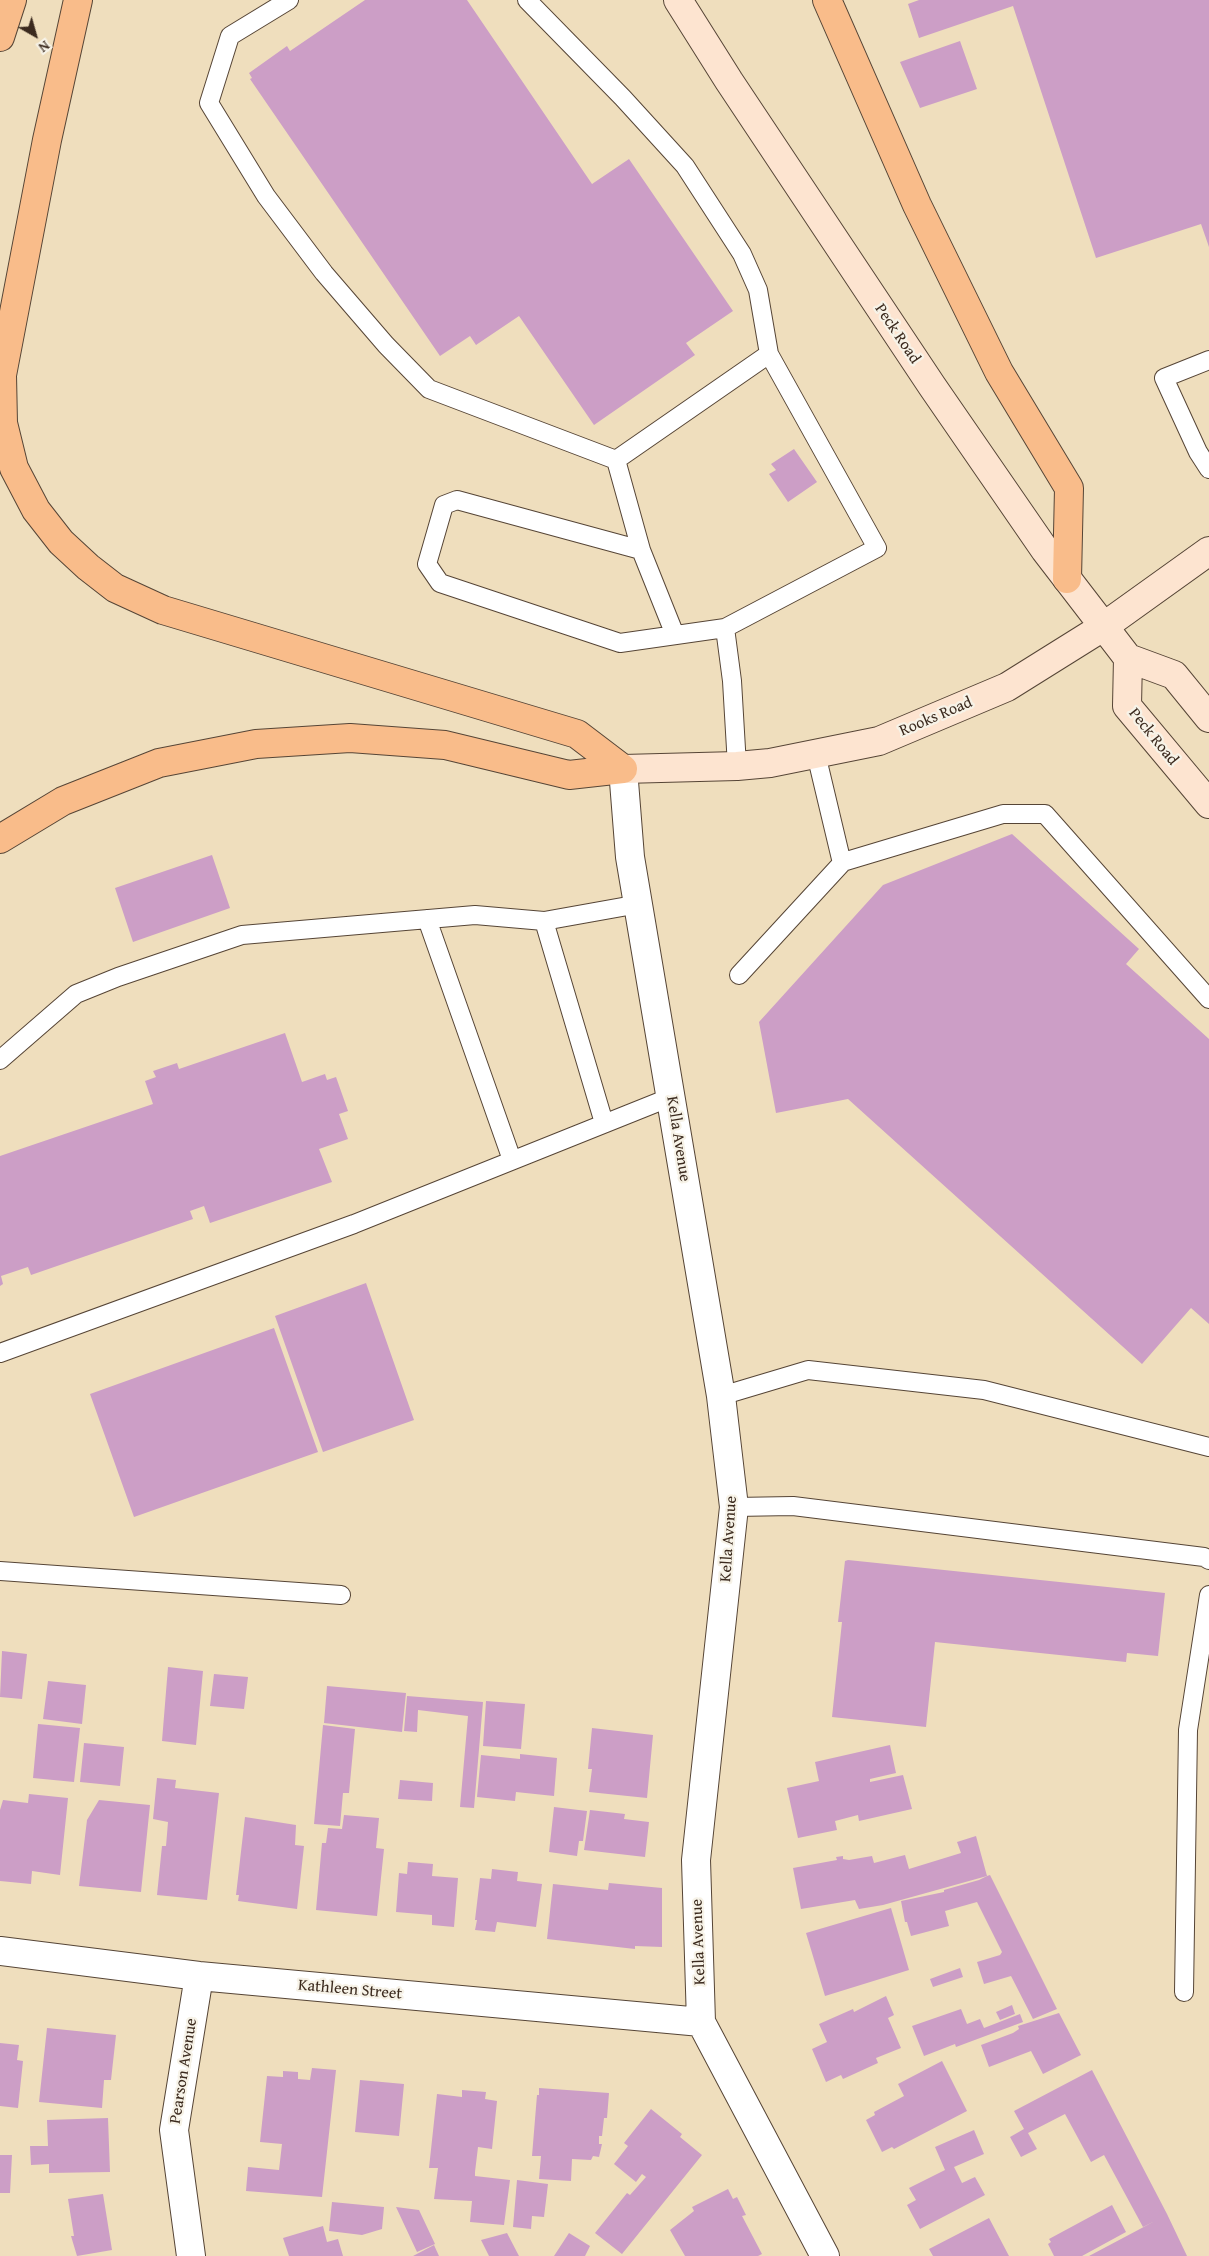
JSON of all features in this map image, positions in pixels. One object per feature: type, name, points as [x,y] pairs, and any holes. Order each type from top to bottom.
[{"type":"highway","points":[[0,37],[12,0]]},
{"type":"highway","points":[[78,0],[47,140],[2,375],[2,423],[14,468],[36,510],[61,542],[88,567],[115,588],[163,610],[577,734],[623,768]]},
{"type":"highway","points":[[827,0],[916,206],[999,372],[1069,488],[1067,579]]},
{"type":"highway","points":[[0,839],[63,801],[159,763],[256,744],[350,738],[445,745],[569,775],[623,768]]},
{"type":"main road","name":"Peck Road","points":[[678,0],[729,81],[932,386],[1044,550],[1128,658],[1127,706],[1209,804]]},
{"type":"main road","name":"Rooks Road","points":[[623,768],[737,766],[770,763],[879,741],[1007,687],[1103,627],[1209,550]]},
{"type":"main road","points":[[1128,658],[1174,675],[1209,718]]},
{"type":"street","name":"Kella Avenue","points":[[623,768],[630,857],[721,1396],[734,1506],[696,1860],[701,2022],[825,2256]]},
{"type":"street","name":"Kathleen Street","points":[[0,1951],[199,1976],[701,2022]]},
{"type":"street","name":"Pearson Avenue","points":[[191,2256],[174,2130],[199,1976]]},
{"type":"lane","points":[[289,0],[230,36],[209,103],[266,196],[324,273],[386,345],[429,389],[616,460]]},
{"type":"lane","points":[[527,0],[623,98],[685,166],[742,254],[758,290],[769,354],[877,548],[725,628],[620,643],[440,583],[427,564],[444,505],[457,500],[641,550]]},
{"type":"lane","points":[[616,460],[769,354]]},
{"type":"lane","points":[[1209,360],[1164,378],[1198,452],[1209,469]]},
{"type":"lane","points":[[616,460],[641,550],[676,635]]},
{"type":"lane","points":[[725,628],[732,681],[737,766]]},
{"type":"lane","points":[[816,754],[841,859],[844,862]]},
{"type":"lane","points":[[739,975],[844,862],[1003,814],[1044,814],[1209,999]]},
{"type":"lane","points":[[0,1060],[76,994],[118,977],[242,935],[475,915],[544,921],[638,904]]},
{"type":"lane","points":[[427,919],[512,1160]]},
{"type":"lane","points":[[544,921],[604,1123]]},
{"type":"lane","points":[[0,1352],[354,1224],[671,1097]]},
{"type":"lane","points":[[721,1396],[808,1370],[984,1390],[1209,1448]]},
{"type":"lane","points":[[734,1506],[793,1506],[1204,1557],[1209,1560]]},
{"type":"lane","points":[[0,1571],[341,1595]]},
{"type":"lane","points":[[1184,1992],[1188,1730],[1209,1595]]},
{"type":"building","points":[[365,0],[467,0],[592,184],[629,159],[733,311],[686,343],[695,355],[594,425],[519,316],[476,345],[470,336],[440,356],[250,79],[252,78],[249,73],[287,46],[290,51]]},
{"type":"building","points":[[919,0],[1209,0],[1209,247],[1201,224],[1096,258],[1013,6],[919,38],[908,4]]},
{"type":"building","points":[[960,41],[977,89],[920,108],[900,62]]},
{"type":"building","points":[[794,449],[817,482],[788,502],[769,474],[776,470],[771,464]]},
{"type":"building","points":[[1012,834],[1139,949],[1126,964],[1209,1039],[1209,1324],[1191,1308],[1142,1364],[848,1099],[776,1113],[759,1022],[883,885]]},
{"type":"building","points":[[212,855],[230,908],[133,942],[115,888]]},
{"type":"building","points":[[285,1033],[302,1082],[325,1074],[327,1080],[336,1077],[348,1111],[339,1114],[348,1139],[319,1149],[332,1182],[210,1223],[204,1206],[190,1211],[193,1219],[31,1275],[28,1267],[1,1276],[3,1284],[0,1286],[0,1156],[153,1104],[145,1081],[156,1077],[153,1071],[177,1063],[179,1069]]},
{"type":"building","points":[[366,1283],[414,1420],[323,1452],[275,1316]]},
{"type":"building","points":[[274,1328],[318,1452],[134,1517],[90,1394]]},
{"type":"building","points":[[845,1561],[1165,1593],[1158,1656],[1127,1653],[1126,1662],[935,1642],[926,1727],[832,1717],[842,1622],[838,1622]]},
{"type":"building","points":[[2,1651],[27,1654],[22,1699],[0,1697]]},
{"type":"building","points":[[168,1667],[203,1671],[196,1745],[162,1741]]},
{"type":"building","points":[[214,1674],[248,1677],[244,1709],[210,1706]]},
{"type":"building","points":[[48,1681],[86,1685],[82,1724],[43,1719]]},
{"type":"building","points":[[327,1686],[406,1693],[402,1732],[324,1723]]},
{"type":"building","points":[[407,1696],[483,1702],[474,1808],[460,1807],[468,1716],[418,1710],[417,1732],[404,1731]]},
{"type":"building","points":[[486,1701],[525,1704],[521,1749],[483,1746]]},
{"type":"building","points":[[38,1724],[80,1728],[74,1782],[33,1778]]},
{"type":"building","points":[[323,1725],[355,1729],[349,1793],[343,1793],[340,1826],[314,1824]]},
{"type":"building","points":[[592,1728],[653,1735],[647,1798],[589,1792],[592,1769],[588,1769]]},
{"type":"building","points":[[84,1743],[124,1747],[120,1786],[80,1782]]},
{"type":"building","points":[[890,1745],[896,1773],[870,1779],[870,1782],[903,1775],[912,1809],[859,1821],[858,1815],[835,1821],[837,1830],[798,1838],[787,1788],[819,1781],[815,1762]]},
{"type":"building","points":[[520,1754],[557,1758],[554,1796],[516,1792],[515,1801],[477,1797],[481,1755],[520,1759]]},
{"type":"building","points":[[157,1778],[176,1780],[175,1788],[219,1793],[207,1900],[157,1895],[162,1846],[166,1846],[168,1822],[153,1819]]},
{"type":"building","points":[[400,1780],[433,1783],[432,1801],[398,1799]]},
{"type":"building","points":[[29,1794],[68,1798],[60,1875],[32,1871],[31,1884],[0,1881],[0,1810],[3,1800],[28,1803]]},
{"type":"building","points":[[99,1800],[150,1805],[141,1892],[79,1886],[87,1820]]},
{"type":"building","points":[[554,1807],[587,1811],[583,1841],[579,1841],[577,1856],[549,1852]]},
{"type":"building","points":[[590,1810],[625,1814],[624,1819],[649,1822],[645,1857],[584,1850]]},
{"type":"building","points":[[344,1815],[379,1818],[376,1848],[384,1849],[377,1916],[316,1910],[322,1843],[326,1843],[328,1828],[342,1829]]},
{"type":"building","points":[[245,1817],[296,1825],[295,1845],[304,1846],[297,1909],[238,1901],[239,1895],[236,1895]]},
{"type":"building","points":[[976,1836],[987,1876],[883,1905],[859,1909],[855,1900],[801,1909],[793,1868],[837,1860],[836,1857],[843,1856],[843,1859],[849,1860],[872,1856],[874,1863],[905,1855],[909,1869],[961,1853],[957,1842]]},
{"type":"building","points":[[408,1862],[433,1864],[432,1876],[458,1878],[454,1927],[432,1925],[432,1915],[396,1912],[399,1873],[407,1874]]},
{"type":"building","points":[[492,1869],[518,1872],[517,1881],[542,1884],[536,1927],[497,1922],[495,1932],[475,1930],[480,1878],[491,1879]]},
{"type":"building","points":[[990,1875],[1057,2009],[1033,2019],[1011,1976],[984,1984],[977,1962],[1000,1955],[1002,1952],[977,1902],[945,1911],[949,1926],[911,1936],[907,1922],[905,1922],[901,1901],[944,1892],[944,1890]]},
{"type":"building","points":[[609,1883],[662,1888],[662,1947],[635,1946],[635,1949],[547,1939],[553,1884],[608,1890]]},
{"type":"building","points":[[891,1908],[909,1970],[825,1996],[806,1933]]},
{"type":"building","points":[[960,1968],[963,1977],[933,1987],[930,1979]]},
{"type":"building","points":[[886,1996],[894,2015],[888,2018],[901,2048],[876,2058],[878,2063],[843,2079],[841,2075],[826,2082],[812,2049],[827,2042],[819,2024],[853,2009],[854,2012]]},
{"type":"building","points":[[1012,2005],[1015,2014],[1000,2020],[996,2012]]},
{"type":"building","points":[[961,2009],[967,2024],[980,2019],[984,2028],[1020,2014],[1023,2022],[956,2047],[955,2044],[924,2056],[912,2026]]},
{"type":"building","points":[[1059,2013],[1081,2055],[1043,2074],[1031,2051],[989,2067],[981,2045],[1013,2033],[1019,2029],[1018,2026]]},
{"type":"building","points":[[47,2028],[116,2035],[111,2080],[104,2080],[102,2108],[39,2102]]},
{"type":"building","points":[[0,2043],[19,2045],[17,2060],[23,2061],[18,2108],[0,2106]]},
{"type":"building","points":[[942,2061],[967,2111],[894,2149],[892,2147],[882,2152],[866,2120],[875,2115],[874,2112],[904,2096],[898,2084]]},
{"type":"building","points":[[312,2068],[336,2070],[322,2197],[246,2191],[248,2167],[279,2170],[282,2144],[260,2142],[267,2076],[283,2077],[283,2071],[298,2072],[298,2079],[310,2080]]},
{"type":"building","points":[[1092,2070],[1187,2256],[1089,2256],[1155,2221],[1143,2227],[1104,2155],[1091,2162],[1065,2114],[1028,2133],[1037,2149],[1021,2157],[1010,2137],[1024,2129],[1014,2111]]},
{"type":"building","points":[[360,2080],[404,2084],[399,2136],[355,2132]]},
{"type":"building","points":[[539,2088],[609,2093],[607,2118],[604,2118],[602,2136],[599,2136],[599,2144],[602,2144],[599,2157],[593,2156],[591,2160],[572,2159],[571,2181],[539,2179],[541,2156],[532,2156]]},
{"type":"building","points":[[462,2090],[486,2092],[485,2099],[497,2101],[492,2149],[478,2147],[475,2176],[510,2180],[504,2225],[470,2222],[472,2201],[434,2199],[438,2168],[429,2168],[437,2094],[462,2097]]},
{"type":"building","points":[[651,2109],[682,2134],[680,2137],[702,2155],[622,2254],[595,2233],[627,2193],[630,2195],[646,2177],[642,2174],[636,2182],[614,2164],[628,2146],[624,2143]]},
{"type":"building","points":[[108,2118],[110,2172],[49,2173],[49,2164],[31,2165],[30,2146],[48,2146],[47,2120]]},
{"type":"building","points":[[974,2130],[984,2154],[954,2167],[962,2183],[975,2177],[985,2195],[920,2229],[907,2205],[916,2200],[909,2188],[945,2170],[935,2147]]},
{"type":"building","points":[[0,2155],[12,2155],[10,2193],[0,2193]]},
{"type":"building","points":[[517,2180],[548,2184],[544,2217],[532,2216],[531,2229],[513,2227]]},
{"type":"building","points":[[728,2189],[733,2199],[737,2197],[746,2215],[742,2216],[762,2254],[758,2256],[685,2256],[670,2230],[694,2211],[692,2207]]},
{"type":"building","points":[[103,2194],[112,2250],[77,2256],[71,2236],[74,2236],[68,2199]]},
{"type":"building","points":[[332,2202],[384,2207],[382,2229],[362,2235],[329,2231]]},
{"type":"building","points":[[1112,2205],[1126,2232],[1082,2256],[1054,2256],[1048,2244],[1051,2242],[1049,2239]]},
{"type":"building","points":[[396,2207],[419,2210],[435,2244],[417,2252]]},
{"type":"building","points":[[989,2218],[1009,2256],[933,2256],[929,2249]]},
{"type":"building","points":[[323,2226],[327,2242],[338,2239],[343,2256],[289,2256],[283,2238]]},
{"type":"building","points":[[507,2233],[519,2256],[489,2256],[481,2240]]},
{"type":"building","points":[[569,2233],[590,2246],[585,2256],[554,2256]]},
{"type":"building","points":[[434,2245],[439,2256],[413,2256]]}]
